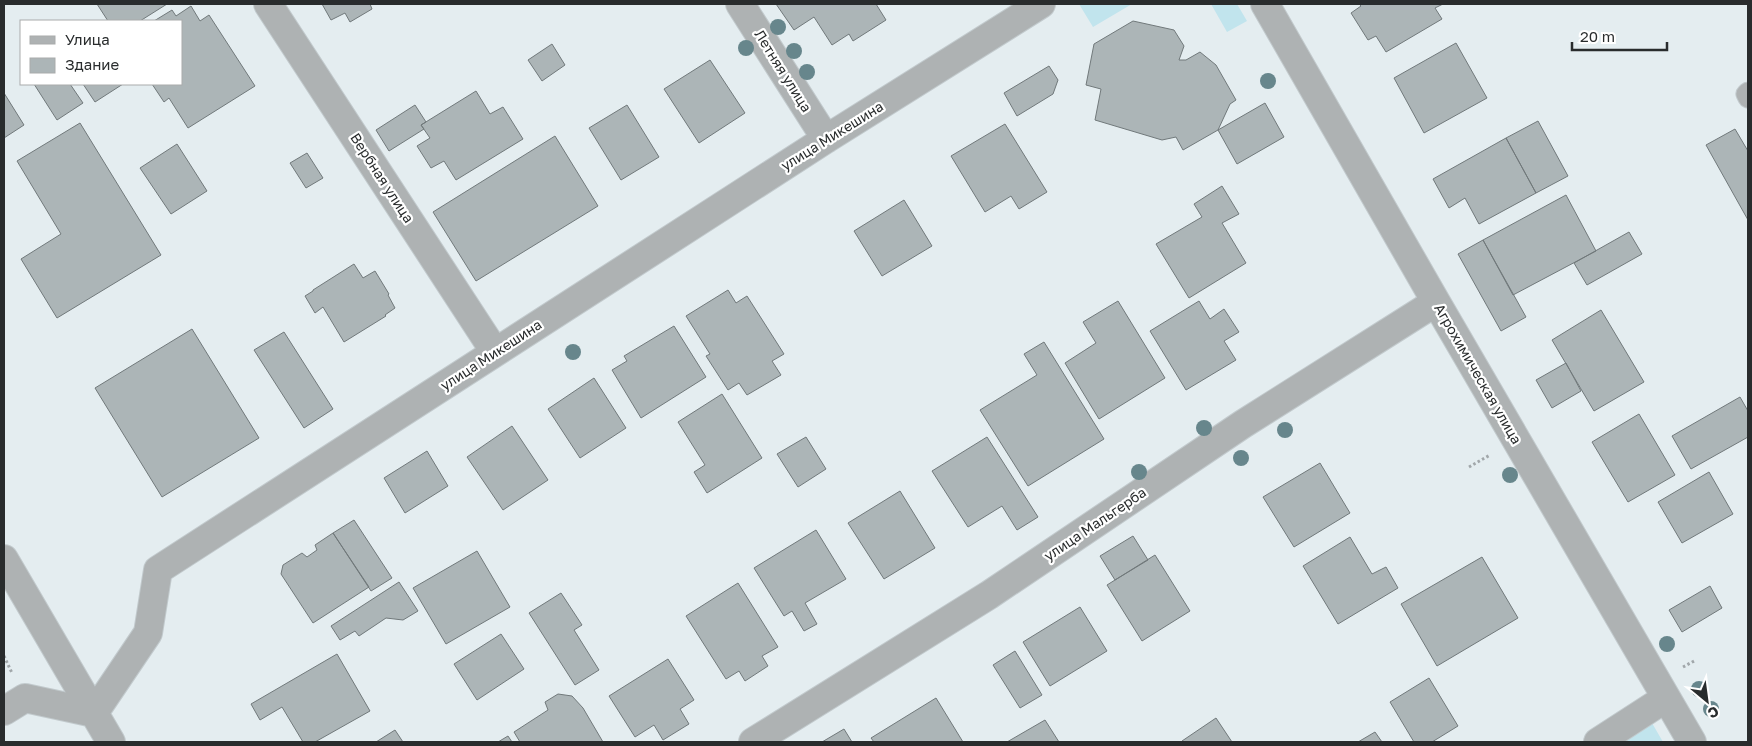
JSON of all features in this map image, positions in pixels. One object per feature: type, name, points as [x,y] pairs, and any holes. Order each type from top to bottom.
[{"type":"street","name":"Вербная улица","points":[[268,4],[495,352]]},
{"type":"street","name":"Летняя улица","points":[[740,4],[826,139]]},
{"type":"street","name":"улица Микешина","points":[[94,713],[148,633],[158,570],[826,139],[1041,4]]},
{"type":"street","name":"Агрохимическая улица","points":[[1265,4],[1692,742]]},
{"type":"street","name":"улица Мальгерба","points":[[753,742],[989,595],[1243,424],[1436,302]]},
{"type":"street","points":[[4,559],[111,742]]},
{"type":"street","points":[[4,711],[25,698],[94,713]]},
{"type":"street","points":[[1598,742],[1666,698]]},
{"type":"lane","points":[[1748,92],[1746,94],[1748,98]]},
{"type":"path","points":[[1469,467],[1492,454]]},
{"type":"shaded area","points":[[1079,4],[1132,4],[1093,27]]},
{"type":"shaded area","points":[[1211,4],[1237,4],[1247,21],[1227,32]]},
{"type":"shaded area","points":[[1652,723],[1663,742],[1620,742]]},
{"type":"building","points":[[97,4],[167,4],[142,20],[107,20]]},
{"type":"building","points":[[322,4],[370,4],[372,9],[350,22],[345,13],[331,20]]},
{"type":"building","points":[[776,4],[876,4],[886,20],[853,41],[849,34],[832,45],[814,17],[794,30]]},
{"type":"building","points":[[1359,4],[1443,4],[1435,8],[1442,19],[1386,52],[1376,36],[1368,40],[1351,13],[1361,6]]},
{"type":"building","points":[[191,6],[200,21],[209,15],[255,86],[188,128],[169,98],[164,102],[153,85],[182,85],[182,20],[156,20],[172,10],[176,16]]},
{"type":"building","points":[[1133,21],[1174,30],[1184,46],[1179,60],[1186,60],[1200,52],[1216,65],[1236,100],[1230,104],[1218,130],[1183,150],[1176,137],[1162,140],[1095,120],[1101,89],[1086,85],[1094,44]]},
{"type":"building","points":[[1456,43],[1487,98],[1424,133],[1394,78]]},
{"type":"building","points":[[552,44],[565,65],[542,81],[528,60]]},
{"type":"building","points":[[710,60],[745,113],[699,143],[664,89]]},
{"type":"building","points":[[1049,66],[1058,80],[1053,94],[1017,116],[1004,93]]},
{"type":"building","points":[[35,85],[71,85],[83,103],[57,120]]},
{"type":"building","points":[[84,85],[121,85],[95,102]]},
{"type":"building","points":[[476,91],[490,114],[503,107],[523,139],[456,180],[444,161],[431,168],[417,146],[430,138],[421,125]]},
{"type":"building","points":[[4,93],[24,125],[4,138]]},
{"type":"building","points":[[1265,103],[1284,137],[1237,164],[1218,130]]},
{"type":"building","points":[[415,105],[426,122],[421,125],[424,129],[389,151],[376,130]]},
{"type":"building","points":[[627,105],[659,157],[621,180],[589,128]]},
{"type":"building","points":[[1538,121],[1568,176],[1536,193],[1506,138]]},
{"type":"building","points":[[80,123],[161,255],[57,318],[21,259],[61,234],[17,161]]},
{"type":"building","points":[[1005,124],[1047,192],[1019,209],[1011,196],[985,212],[951,156]]},
{"type":"building","points":[[1735,129],[1748,151],[1748,220],[1706,145]]},
{"type":"building","points":[[555,136],[598,206],[476,281],[433,212]]},
{"type":"building","points":[[1506,138],[1536,193],[1479,224],[1465,198],[1449,208],[1433,179]]},
{"type":"building","points":[[177,144],[207,191],[171,214],[140,168]]},
{"type":"building","points":[[307,153],[323,178],[306,188],[290,163]]},
{"type":"building","points":[[1222,186],[1239,214],[1222,223],[1246,263],[1189,298],[1156,244],[1202,217],[1194,204]]},
{"type":"building","points":[[1566,195],[1596,251],[1513,295],[1483,240]]},
{"type":"building","points":[[904,200],[932,246],[882,276],[854,231]]},
{"type":"building","points":[[1629,232],[1642,254],[1587,285],[1574,263]]},
{"type":"building","points":[[1483,240],[1526,317],[1501,331],[1458,254]]},
{"type":"building","points":[[354,264],[363,278],[375,271],[395,308],[386,316],[344,342],[323,307],[315,313],[305,296]]},
{"type":"building","points":[[728,290],[736,303],[747,296],[784,354],[772,361],[781,375],[747,395],[739,383],[728,390],[706,356],[710,354],[686,316]]},
{"type":"building","points":[[1118,301],[1165,378],[1099,419],[1065,363],[1096,343],[1083,322]]},
{"type":"building","points":[[1199,301],[1210,319],[1224,309],[1239,332],[1224,341],[1236,360],[1186,390],[1150,331]]},
{"type":"building","points":[[1601,310],[1644,382],[1594,411],[1552,340]]},
{"type":"building","points":[[674,326],[706,377],[641,418],[612,370],[627,361],[624,356]]},
{"type":"building","points":[[192,329],[259,438],[162,497],[95,388]]},
{"type":"building","points":[[284,332],[333,409],[304,428],[254,350]]},
{"type":"building","points":[[1044,342],[1104,439],[1028,486],[980,410],[1037,375],[1024,354]]},
{"type":"building","points":[[1566,363],[1581,391],[1552,408],[1536,380]]},
{"type":"building","points":[[594,378],[626,428],[580,458],[548,409]]},
{"type":"building","points":[[722,394],[762,458],[707,493],[694,472],[705,465],[678,422]]},
{"type":"building","points":[[1740,397],[1748,411],[1748,437],[1691,469],[1672,436]]},
{"type":"building","points":[[1639,414],[1675,475],[1628,502],[1592,442]]},
{"type":"building","points":[[512,426],[548,480],[503,510],[467,457]]},
{"type":"building","points":[[806,437],[826,469],[798,487],[777,454]]},
{"type":"building","points":[[987,437],[1038,517],[1017,530],[1002,506],[968,527],[932,471]]},
{"type":"building","points":[[427,451],[448,486],[405,513],[384,478]]},
{"type":"building","points":[[1320,463],[1350,513],[1294,547],[1263,497]]},
{"type":"building","points":[[1709,472],[1733,514],[1682,543],[1658,502]]},
{"type":"building","points":[[900,491],[935,548],[884,579],[848,523]]},
{"type":"building","points":[[354,520],[392,578],[371,591],[333,533]]},
{"type":"building","points":[[816,530],[846,579],[805,603],[817,624],[804,631],[792,611],[784,616],[754,568]]},
{"type":"building","points":[[333,533],[369,587],[313,623],[281,574],[283,565],[302,553],[307,557],[317,550],[315,545]]},
{"type":"building","points":[[1133,536],[1148,560],[1115,580],[1100,556]]},
{"type":"building","points":[[1350,537],[1372,574],[1386,567],[1398,588],[1338,624],[1303,566]]},
{"type":"building","points":[[477,551],[510,607],[446,644],[413,588]]},
{"type":"building","points":[[1155,555],[1190,611],[1142,641],[1107,585]]},
{"type":"building","points":[[1482,557],[1518,618],[1437,666],[1401,604]]},
{"type":"building","points":[[399,582],[418,611],[403,620],[386,618],[359,636],[355,631],[340,640],[331,626]]},
{"type":"building","points":[[738,583],[778,647],[762,656],[768,666],[745,681],[739,671],[726,679],[686,616]]},
{"type":"building","points":[[1710,586],[1722,608],[1682,632],[1669,610]]},
{"type":"building","points":[[561,593],[582,625],[574,630],[599,670],[575,685],[529,613]]},
{"type":"building","points":[[1080,607],[1107,651],[1050,686],[1023,642]]},
{"type":"building","points":[[501,634],[524,669],[477,700],[454,664]]},
{"type":"building","points":[[1015,651],[1042,695],[1020,708],[993,665]]},
{"type":"building","points":[[337,654],[370,711],[315,742],[303,742],[282,707],[260,720],[251,704]]},
{"type":"building","points":[[668,659],[694,700],[680,709],[689,724],[663,740],[654,725],[635,737],[609,696]]},
{"type":"building","points":[[1429,678],[1458,726],[1432,742],[1414,742],[1390,702]]},
{"type":"building","points":[[558,694],[572,696],[583,708],[603,742],[520,742],[514,732],[548,710],[545,702]]},
{"type":"building","points":[[936,698],[963,742],[874,742],[871,738]]},
{"type":"building","points":[[1216,718],[1232,742],[1182,741]]},
{"type":"building","points":[[1045,720],[1059,742],[1007,742]]},
{"type":"building","points":[[844,729],[852,742],[822,742]]},
{"type":"building","points":[[395,730],[403,742],[376,742]]},
{"type":"building","points":[[1375,732],[1382,742],[1358,742]]},
{"type":"building","points":[[508,736],[512,742],[498,742]]}]
